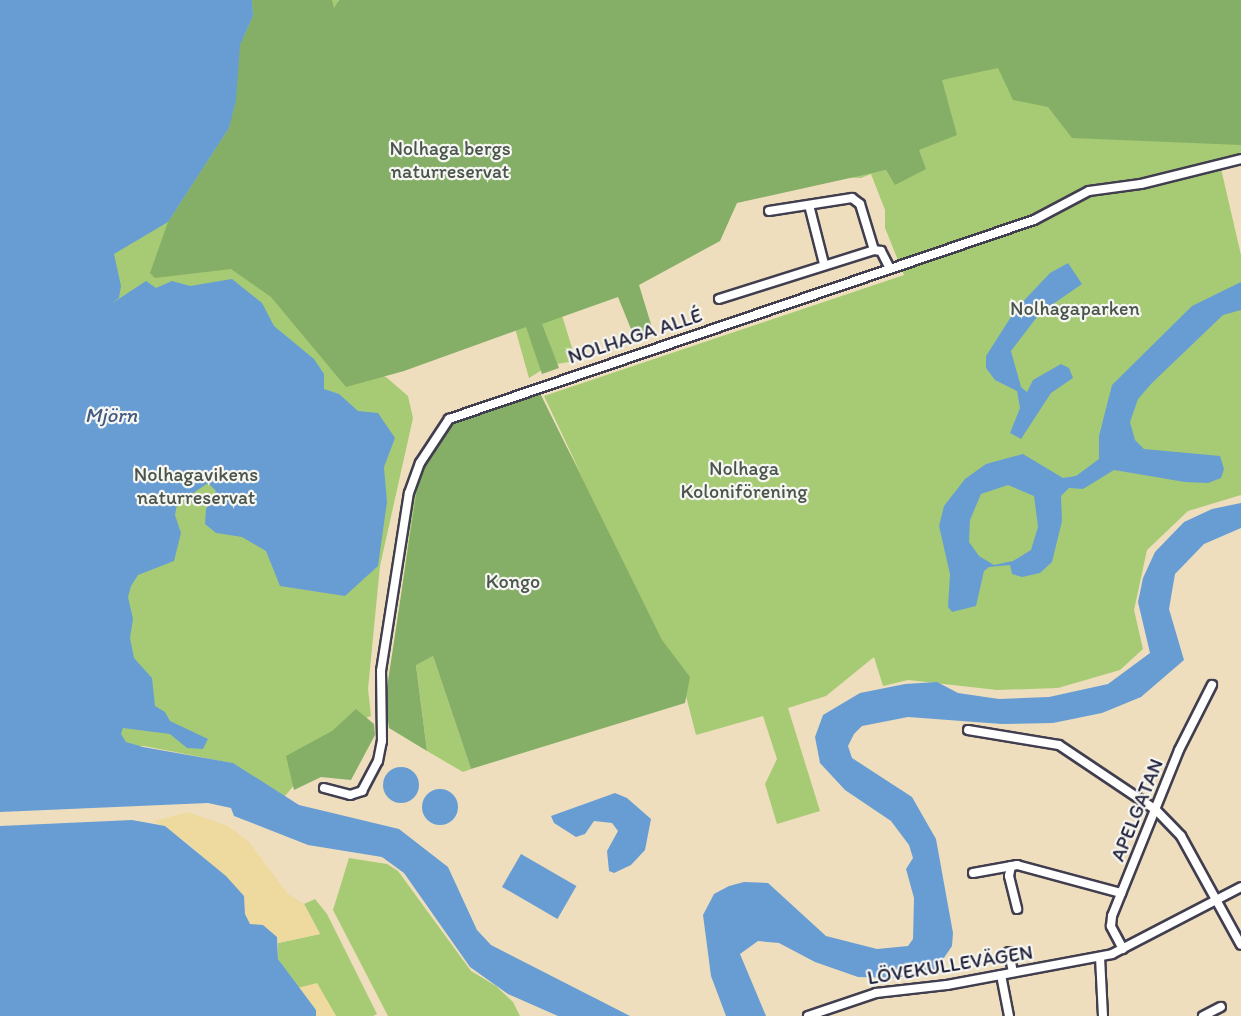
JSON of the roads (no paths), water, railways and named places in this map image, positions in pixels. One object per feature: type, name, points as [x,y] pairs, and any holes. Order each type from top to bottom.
[{"type":"street","name":"NOLHAGA ALLÉ","points":[[324,788],[350,795],[362,792],[378,760],[382,741],[381,671],[409,493],[420,463],[449,419],[1034,220],[1089,191],[1141,184],[1241,159]]},
{"type":"street","points":[[769,211],[852,198],[860,204],[874,250]]},
{"type":"street","points":[[809,205],[825,264]]},
{"type":"street","points":[[719,299],[874,250],[881,251],[890,269]]},
{"type":"street","name":"APELGATAN","points":[[1123,949],[1111,926],[1121,893],[1179,750],[1212,685]]},
{"type":"street","points":[[968,730],[1059,745],[1156,810],[1181,836],[1241,945]]},
{"type":"street","points":[[1011,866],[1009,876],[1017,909]]},
{"type":"street","points":[[973,873],[1011,866],[1121,893]]},
{"type":"street","name":"LÖVEKULLEVÄGEN","points":[[808,1016],[876,993],[1001,975],[1100,957],[1123,949],[1241,887]]},
{"type":"street","points":[[1009,952],[1013,972]]},
{"type":"street","points":[[1100,957],[1103,1016]]},
{"type":"street","points":[[1001,975],[1009,1016]]},
{"type":"street","points":[[1203,1016],[1221,1007]]},
{"type":"water","name":"Mjörn","points":[[0,0],[252,0],[253,16],[240,45],[236,100],[229,128],[168,222],[114,254],[121,286],[119,298],[111,304],[146,281],[156,288],[172,281],[190,286],[232,279],[262,303],[274,326],[314,359],[324,374],[324,389],[339,394],[358,411],[378,413],[395,438],[384,467],[387,502],[378,566],[345,596],[280,586],[266,551],[242,537],[216,533],[205,524],[206,509],[216,491],[208,483],[177,504],[175,515],[181,533],[174,561],[138,575],[131,586],[128,597],[133,619],[130,638],[134,658],[152,678],[155,706],[165,712],[170,721],[208,739],[203,749],[187,748],[170,734],[123,728],[121,734],[126,742],[143,747],[233,763],[299,805],[399,829],[448,867],[477,930],[491,945],[630,1016],[558,1016],[508,994],[470,967],[404,873],[382,857],[308,845],[234,816],[231,808],[208,803],[0,812]]},
{"type":"water","points":[[1068,263],[1082,284],[1040,313],[1011,351],[1021,387],[1027,392],[1033,380],[1061,364],[1069,368],[1073,378],[1051,393],[1021,439],[1010,433],[1020,408],[1017,391],[995,380],[986,368],[986,356],[1016,309],[1050,273]]},
{"type":"water","points":[[1241,282],[1241,310],[1223,315],[1152,383],[1138,399],[1130,422],[1135,440],[1144,449],[1220,456],[1224,469],[1221,478],[1208,483],[1185,482],[1114,470],[1083,489],[1069,488],[1061,496],[1062,521],[1052,562],[1040,573],[1022,577],[1012,574],[1010,565],[989,567],[984,571],[976,606],[952,612],[948,607],[950,574],[939,526],[944,506],[965,479],[986,464],[1023,454],[1063,478],[1076,476],[1099,459],[1099,436],[1112,385],[1192,306]],"holes":[[[1008,485],[1034,496],[1038,527],[1031,550],[1013,561],[994,565],[979,556],[969,542],[970,520],[981,494]]]},
{"type":"water","points":[[1241,503],[1241,528],[1204,544],[1175,574],[1169,609],[1184,660],[1141,697],[1102,713],[1053,723],[1002,724],[908,717],[862,726],[854,734],[848,746],[852,758],[912,797],[936,839],[953,933],[952,946],[935,971],[894,978],[858,977],[815,962],[779,943],[758,941],[740,954],[766,1016],[726,1016],[711,976],[703,915],[714,894],[729,886],[744,882],[768,883],[826,936],[877,949],[908,946],[913,939],[914,898],[906,869],[913,858],[909,845],[891,821],[845,790],[820,763],[815,737],[823,715],[860,693],[905,684],[937,682],[958,693],[999,699],[1049,697],[1108,684],[1150,653],[1138,602],[1143,578],[1155,552],[1184,522],[1212,509]]},
{"type":"water","points":[[401,767],[414,772],[419,785],[414,798],[401,803],[388,798],[383,785],[388,772]]},
{"type":"water","points":[[440,789],[453,794],[458,807],[453,820],[440,825],[427,820],[422,807],[427,794]]},
{"type":"water","points":[[615,793],[627,798],[651,819],[645,850],[631,865],[614,873],[609,871],[607,851],[618,831],[612,823],[594,821],[585,834],[576,837],[554,823],[551,816]]},
{"type":"water","points":[[132,820],[165,826],[226,876],[244,896],[245,914],[250,924],[263,925],[277,937],[278,959],[316,1010],[316,1016],[0,1016],[0,826]]},
{"type":"water","points":[[521,854],[576,886],[557,919],[502,887]]},
{"type":"park label","name":"Nolhaga bergs naturreservat","points":[[450,160]]},
{"type":"park label","name":"Nolhagaparken","points":[[1075,308]]},
{"type":"park label","name":"Nolhaga Koloniförening","points":[[744,480]]},
{"type":"park label","name":"Nolhagavikens naturreservat","points":[[196,486]]},
{"type":"park label","name":"Kongo","points":[[513,581]]}]
